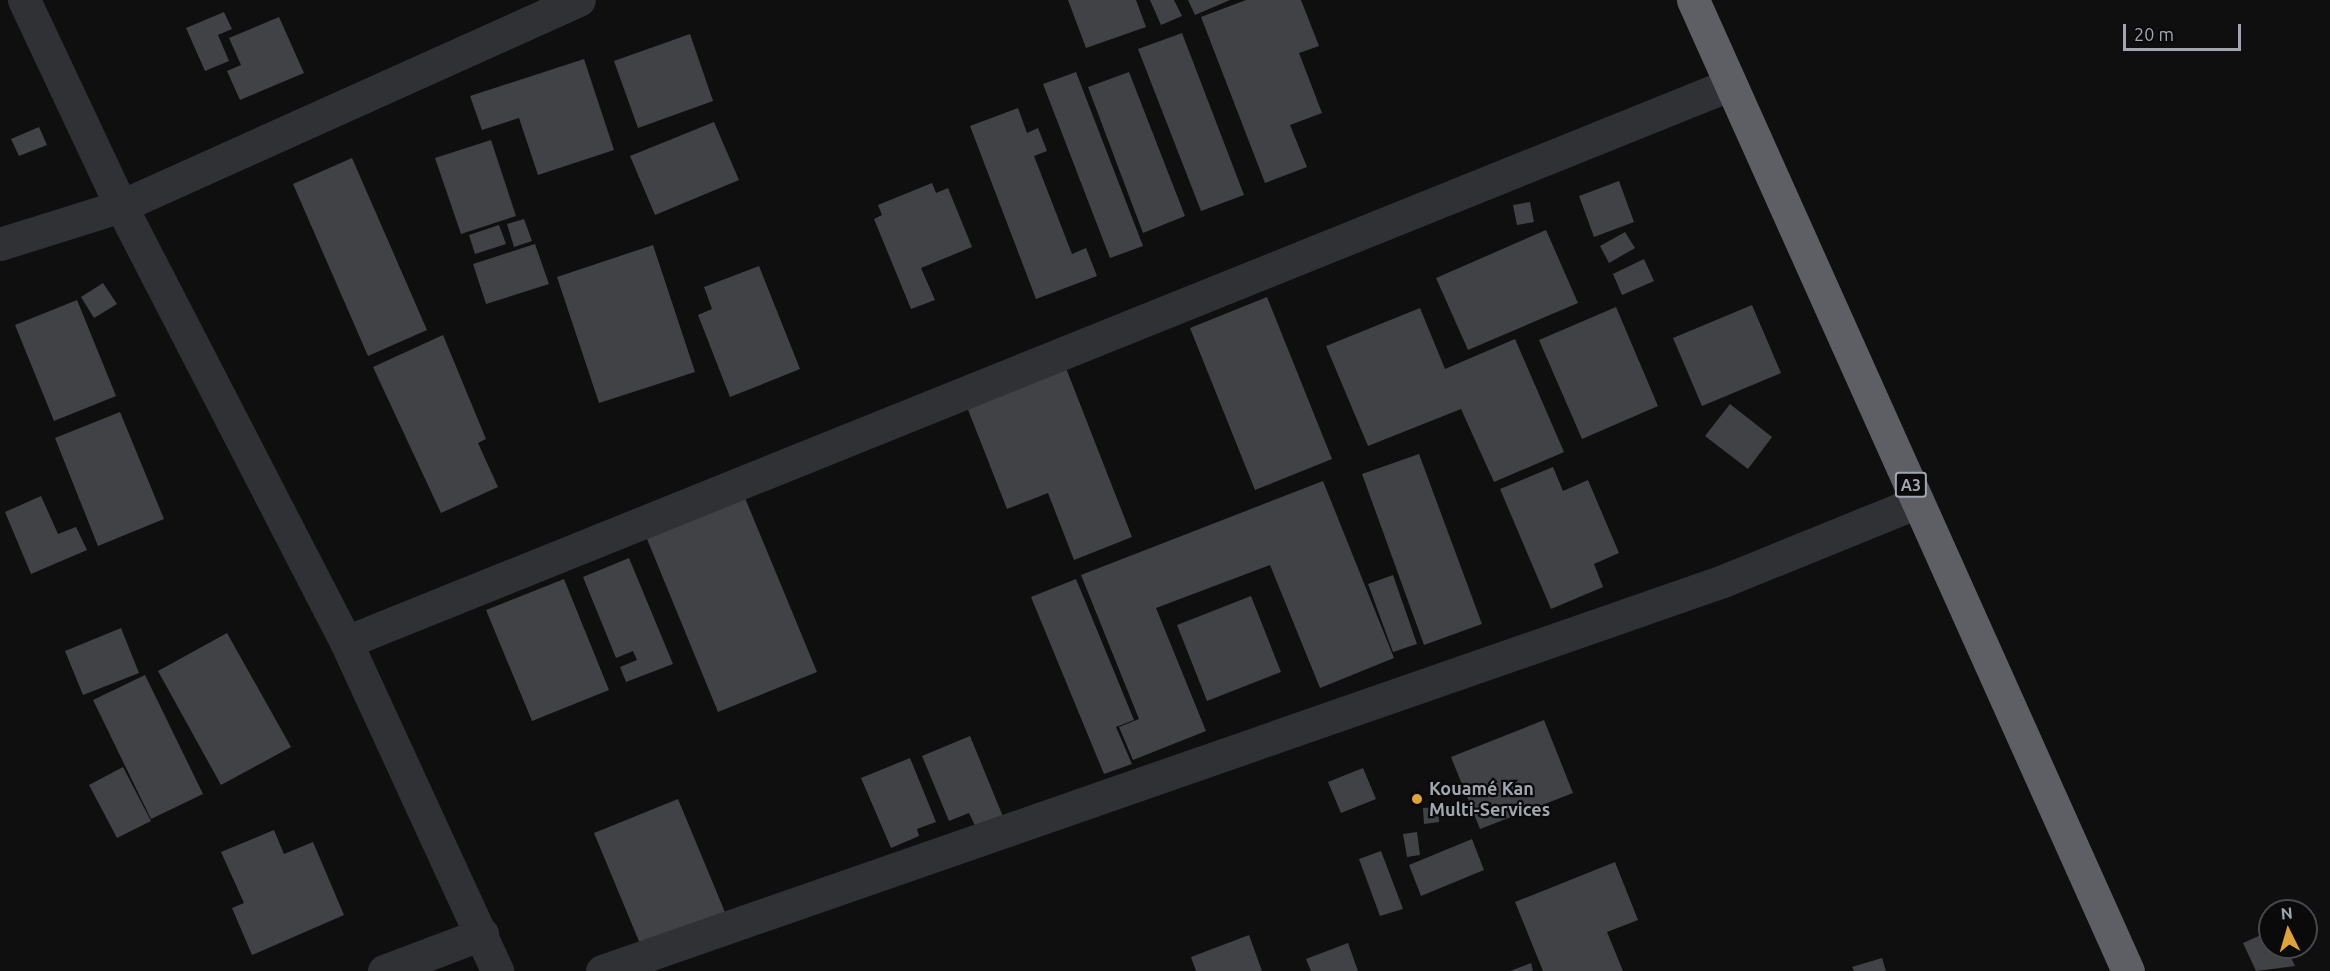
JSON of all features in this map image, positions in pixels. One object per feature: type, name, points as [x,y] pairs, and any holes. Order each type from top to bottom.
[{"type":"highway","name":"A3","points":[[1693,0],[2128,971]]},
{"type":"street","points":[[24,0],[121,206],[346,642],[482,934],[497,971]]},
{"type":"street","points":[[0,244],[121,206],[579,0]]},
{"type":"street","points":[[346,642],[1731,84]]},
{"type":"street","points":[[602,971],[1723,581],[1918,502]]},
{"type":"street","points":[[384,971],[482,934]]},
{"type":"building","points":[[1068,0],[1136,0],[1146,27],[1086,48]]},
{"type":"building","points":[[1150,0],[1174,0],[1182,16],[1161,25]]},
{"type":"building","points":[[1188,0],[1230,0],[1195,15]]},
{"type":"building","points":[[1246,0],[1301,0],[1319,46],[1299,53],[1322,113],[1290,125],[1307,167],[1265,183],[1201,17]]},
{"type":"building","points":[[224,12],[232,29],[218,35],[229,61],[205,71],[186,28]]},
{"type":"building","points":[[279,17],[304,73],[240,100],[227,71],[241,65],[229,38]]},
{"type":"building","points":[[1182,33],[1244,195],[1201,211],[1138,49]]},
{"type":"building","points":[[690,34],[713,101],[638,128],[614,61]]},
{"type":"building","points":[[584,59],[614,150],[538,175],[519,118],[482,130],[470,96]]},
{"type":"building","points":[[1076,72],[1143,246],[1110,258],[1043,84]]},
{"type":"building","points":[[1129,72],[1185,216],[1143,233],[1088,87]]},
{"type":"building","points":[[1018,108],[1027,133],[1038,128],[1047,151],[1034,156],[1072,254],[1086,248],[1097,276],[1036,299],[970,126]]},
{"type":"building","points":[[714,122],[739,180],[655,215],[630,156]]},
{"type":"building","points":[[39,127],[47,145],[19,156],[11,139]]},
{"type":"building","points":[[491,140],[516,216],[461,234],[435,158]]},
{"type":"building","points":[[352,158],[427,330],[368,356],[293,184]]},
{"type":"building","points":[[1619,181],[1634,222],[1594,237],[1579,196]]},
{"type":"building","points":[[932,183],[936,193],[948,188],[972,247],[921,268],[935,300],[911,309],[874,219],[882,215],[878,205]]},
{"type":"building","points":[[1530,202],[1534,222],[1517,225],[1513,205]]},
{"type":"building","points":[[524,219],[532,241],[514,247],[507,224]]},
{"type":"building","points":[[499,225],[506,244],[475,254],[469,235]]},
{"type":"building","points":[[1546,230],[1578,303],[1468,350],[1436,278]]},
{"type":"building","points":[[1625,232],[1635,248],[1609,263],[1600,246]]},
{"type":"building","points":[[535,244],[549,284],[486,304],[473,264]]},
{"type":"building","points":[[653,245],[695,372],[599,403],[557,277]]},
{"type":"building","points":[[1644,259],[1654,281],[1622,295],[1613,274]]},
{"type":"building","points":[[759,266],[800,369],[730,397],[698,315],[712,309],[704,287]]},
{"type":"building","points":[[103,283],[117,304],[94,318],[81,297]]},
{"type":"building","points":[[1267,297],[1332,459],[1255,490],[1190,328]]},
{"type":"building","points":[[77,300],[116,396],[54,421],[15,325]]},
{"type":"building","points":[[1752,305],[1781,373],[1702,406],[1673,338]]},
{"type":"building","points":[[1616,307],[1658,406],[1582,439],[1539,340]]},
{"type":"building","points":[[1420,308],[1445,369],[1515,339],[1564,452],[1494,482],[1461,409],[1368,446],[1326,346]]},
{"type":"building","points":[[443,335],[486,439],[478,443],[498,487],[441,513],[373,367]]},
{"type":"building","points":[[1064,363],[1132,537],[1074,560],[1048,493],[1007,509],[965,402]]},
{"type":"building","points":[[1730,404],[1772,437],[1748,469],[1705,436]]},
{"type":"building","points":[[120,412],[164,519],[98,546],[55,438]]},
{"type":"building","points":[[1419,454],[1482,624],[1424,645],[1362,474]]},
{"type":"building","points":[[1553,467],[1563,491],[1588,480],[1619,553],[1594,564],[1603,587],[1551,609],[1500,489]]},
{"type":"building","points":[[1323,481],[1394,658],[1320,688],[1270,565],[1156,608],[1206,731],[1133,760],[1119,727],[1139,719],[1081,575]]},
{"type":"building","points":[[41,496],[58,534],[76,527],[87,550],[31,574],[5,512]]},
{"type":"building","points":[[745,498],[817,672],[718,712],[647,539]]},
{"type":"building","points":[[629,558],[673,664],[626,682],[620,667],[637,660],[633,651],[616,658],[583,577]]},
{"type":"building","points":[[1393,575],[1417,644],[1393,652],[1368,584]]},
{"type":"building","points":[[564,579],[609,690],[532,721],[486,610]]},
{"type":"building","points":[[1076,579],[1134,720],[1116,727],[1132,764],[1104,774],[1031,597]]},
{"type":"building","points":[[1251,596],[1281,672],[1207,701],[1177,625]]},
{"type":"building","points":[[121,628],[139,673],[83,695],[65,651]]},
{"type":"building","points":[[227,633],[291,747],[221,785],[158,671]]},
{"type":"building","points":[[145,675],[203,794],[151,819],[93,700]]},
{"type":"building","points":[[1544,720],[1573,793],[1480,829],[1451,757]]},
{"type":"building","points":[[970,736],[1004,819],[977,830],[969,813],[949,821],[922,756]]},
{"type":"building","points":[[910,758],[936,822],[917,829],[919,836],[891,848],[861,778]]},
{"type":"building","points":[[123,767],[151,821],[117,838],[89,785]]},
{"type":"building","points":[[1363,768],[1376,799],[1341,813],[1328,782]]},
{"type":"building","points":[[678,799],[727,917],[643,951],[594,833]]},
{"type":"building","points":[[1438,807],[1439,822],[1424,824],[1423,808]]},
{"type":"building","points":[[274,830],[284,854],[313,842],[344,915],[252,955],[232,908],[244,903],[221,852]]},
{"type":"building","points":[[1417,832],[1420,855],[1407,857],[1403,834]]},
{"type":"building","points":[[1472,839],[1484,870],[1421,896],[1409,865]]},
{"type":"building","points":[[1381,851],[1403,909],[1380,916],[1359,859]]},
{"type":"building","points":[[1615,862],[1638,920],[1607,932],[1623,971],[1543,971],[1515,902]]},
{"type":"building","points":[[1249,935],[1262,971],[1196,971],[1191,957]]},
{"type":"building","points":[[2258,936],[2258,959],[2292,959],[2295,966],[2256,971],[2243,943]]},
{"type":"building","points":[[1348,943],[1358,971],[1311,971],[1306,959]]},
{"type":"building","points":[[1882,958],[1886,971],[1854,971],[1852,967]]},
{"type":"building","points":[[1531,963],[1533,971],[1510,971]]},
{"type":"place","name":"Kouamé Kan Multi-Services","points":[[1417,799]]}]
